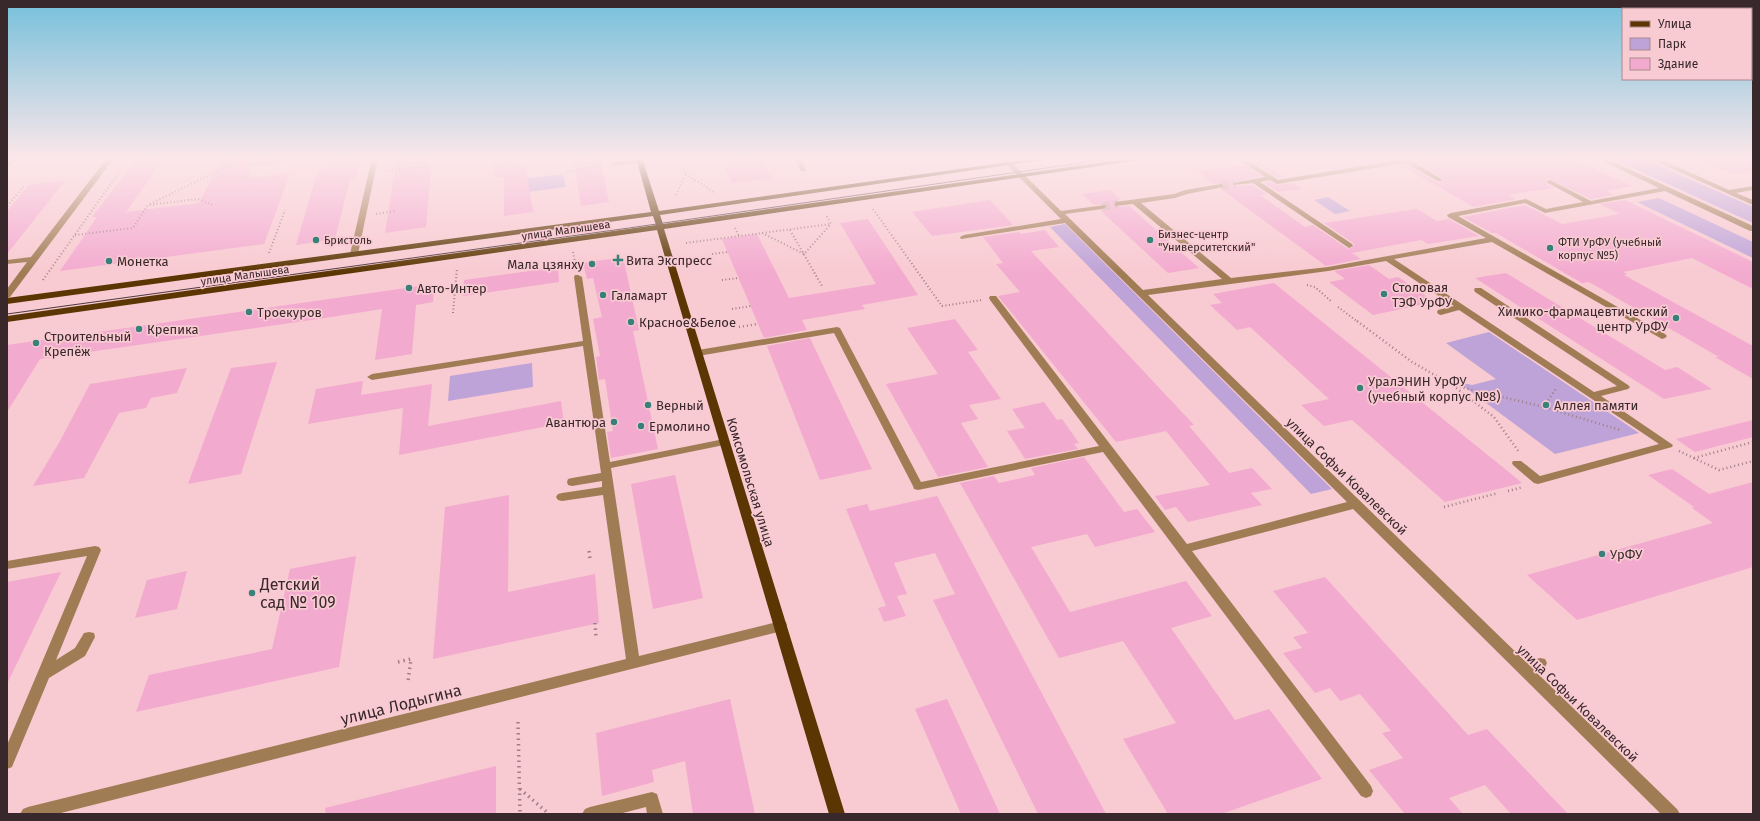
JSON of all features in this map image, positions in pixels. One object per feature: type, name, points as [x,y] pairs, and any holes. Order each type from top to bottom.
[{"type":"main road","name":"Комсомольская улица","points":[[651,196],[837,814]]},
{"type":"main road","name":"улица Малышева","points":[[7,301],[784,196]]},
{"type":"main road","name":"улица Малышева","points":[[7,319],[885,196]]},
{"type":"street","points":[[7,295],[10,287],[34,259],[82,196]]},
{"type":"street","points":[[354,254],[366,196]]},
{"type":"street","name":"улица Софьи Ковалевской","points":[[1042,196],[1672,814]]},
{"type":"street","points":[[1118,204],[1173,196]]},
{"type":"street","points":[[1276,196],[1349,246]]},
{"type":"street","points":[[1577,196],[1590,203]]},
{"type":"street","points":[[1626,196],[1545,211],[1526,201],[1451,214],[1662,336]]},
{"type":"street","points":[[1682,196],[1753,229]]},
{"type":"street","points":[[1738,196],[1753,203]]},
{"type":"street","points":[[1135,202],[1228,281]]},
{"type":"street","points":[[964,237],[1063,217],[1102,207]]},
{"type":"street","points":[[1141,293],[1328,269],[1493,239]]},
{"type":"street","points":[[7,262],[34,259]]},
{"type":"street","points":[[1388,259],[1668,445]]},
{"type":"street","points":[[578,277],[633,663]]},
{"type":"street","points":[[1478,290],[1625,387],[1592,395]]},
{"type":"street","points":[[993,298],[1366,791]]},
{"type":"street","points":[[1441,312],[1462,307]]},
{"type":"street","points":[[698,353],[837,330],[918,486],[1106,448]]},
{"type":"street","points":[[372,377],[588,343]]},
{"type":"street","points":[[572,482],[606,471],[724,442]]},
{"type":"street","points":[[1519,459],[1538,480],[1668,445]]},
{"type":"street","points":[[562,497],[609,490]]},
{"type":"street","points":[[1184,549],[1356,504]]},
{"type":"street","points":[[7,565],[95,550],[7,762]]},
{"type":"street","name":"улица Лодыгина","points":[[28,814],[72,808],[781,626]]},
{"type":"street","points":[[44,674],[80,652],[88,637]]},
{"type":"street","points":[[1522,668],[1540,663]]},
{"type":"street","points":[[590,814],[652,798],[655,814]]},
{"type":"path","points":[[7,206],[15,196]]},
{"type":"path","points":[[43,280],[102,196]]},
{"type":"path","points":[[75,235],[133,228],[148,205],[166,196]]},
{"type":"path","points":[[148,205],[198,199],[213,205]]},
{"type":"path","points":[[873,209],[942,306],[993,298]]},
{"type":"path","points":[[268,256],[285,210]]},
{"type":"path","points":[[362,216],[396,212]]},
{"type":"path","points":[[826,215],[831,224]]},
{"type":"path","points":[[686,243],[831,224]]},
{"type":"path","points":[[804,254],[831,224]]},
{"type":"path","points":[[735,228],[739,236]]},
{"type":"path","points":[[790,230],[822,286]]},
{"type":"path","points":[[762,233],[804,254]]},
{"type":"path","points":[[712,254],[727,252]]},
{"type":"path","points":[[453,313],[457,268]]},
{"type":"path","points":[[1280,275],[1315,287],[1332,302]]},
{"type":"path","points":[[722,280],[739,278]]},
{"type":"path","points":[[732,309],[750,306]]},
{"type":"path","points":[[1338,307],[1412,362],[1452,385],[1494,417],[1519,459]]},
{"type":"path","points":[[739,327],[758,324]]},
{"type":"path","points":[[1544,407],[1564,376]]},
{"type":"path","points":[[1452,385],[1544,407],[1626,432]]},
{"type":"path","points":[[1694,458],[1753,442]]},
{"type":"path","points":[[1668,445],[1719,470],[1753,461]]},
{"type":"path","points":[[1444,508],[1498,493]]},
{"type":"path","points":[[589,551],[590,559]]},
{"type":"path","points":[[595,623],[596,637]]},
{"type":"path","points":[[398,662],[410,659],[408,681]]},
{"type":"path","points":[[518,722],[520,814]]},
{"type":"path","points":[[520,789],[549,814]]},
{"type":"green space","points":[[1695,196],[1729,196],[1753,207],[1753,223]]},
{"type":"green space","points":[[1328,197],[1350,211],[1335,214],[1314,200]]},
{"type":"green space","points":[[1659,198],[1753,242],[1753,258],[1637,202]]},
{"type":"green space","points":[[1065,224],[1332,489],[1311,494],[1050,227]]},
{"type":"green space","points":[[1489,332],[1639,433],[1555,454],[1458,382],[1472,385],[1496,379],[1446,343]]},
{"type":"green space","points":[[532,363],[533,387],[448,401],[450,376]]},
{"type":"building","points":[[19,196],[53,196],[7,254],[7,211]]},
{"type":"building","points":[[108,196],[137,196],[126,212],[199,203],[202,196],[282,196],[264,244],[60,271],[97,217],[92,217]]},
{"type":"building","points":[[310,196],[346,196],[335,239],[296,245]]},
{"type":"building","points":[[391,196],[429,196],[426,227],[385,233]]},
{"type":"building","points":[[504,196],[530,196],[533,212],[504,216]]},
{"type":"building","points":[[579,196],[608,196],[609,202],[581,206]]},
{"type":"building","name":"Бизнес-центр \"Университетский\"","points":[[1085,196],[1117,196],[1121,200],[1114,201],[1114,207],[1129,206],[1199,268],[1168,273],[1101,211],[1107,207],[1106,204],[1094,205]]},
{"type":"building","points":[[1231,196],[1262,196],[1305,227],[1313,225],[1348,249],[1354,246],[1353,243],[1324,223],[1417,209],[1437,221],[1449,219],[1479,236],[1428,244],[1421,240],[1352,253],[1361,259],[1326,266]]},
{"type":"building","points":[[1455,196],[1511,196],[1516,199],[1474,207]]},
{"type":"building","points":[[1585,196],[1606,196],[1591,199]]},
{"type":"building","points":[[990,200],[1013,225],[932,236],[912,212]]},
{"type":"building","name":"ФТИ УрФУ (учебный корпус №5)","points":[[1625,200],[1753,262],[1753,289],[1692,258],[1623,272],[1627,274],[1624,275],[1753,346],[1753,379],[1715,357],[1719,357],[1589,282],[1582,283],[1496,233],[1492,233],[1463,217],[1525,205],[1562,224],[1620,214],[1600,204]]},
{"type":"building","points":[[868,219],[918,295],[862,305],[865,309],[802,320],[807,330],[764,338],[722,239],[757,234],[789,298],[876,284],[840,223]]},
{"type":"building","points":[[1045,230],[1059,247],[1031,251],[1194,425],[1189,426],[1229,473],[1252,468],[1272,489],[1251,493],[1262,505],[1188,522],[1176,507],[1165,510],[1155,496],[1210,485],[1166,431],[1116,442],[998,296],[1020,292],[996,264],[1003,263],[983,237],[1019,232],[1021,234]]},
{"type":"building","points":[[623,257],[639,330],[633,331],[658,449],[611,458],[607,432],[613,431],[605,379],[599,380],[596,357],[600,356],[593,319],[602,317],[593,278],[587,279],[583,263]]},
{"type":"building","name":"Столовая ТЭФ УрФУ","points":[[1369,265],[1389,279],[1398,277],[1435,302],[1373,315],[1329,282],[1345,279],[1334,271]]},
{"type":"building","points":[[558,267],[559,282],[463,296],[464,280]]},
{"type":"building","points":[[1506,273],[1665,370],[1677,367],[1712,389],[1664,399],[1475,278]]},
{"type":"building","name":"УралЭНИН УрФУ (учебный корпус №8)","points":[[1274,283],[1522,483],[1445,502],[1352,420],[1324,426],[1301,405],[1329,399],[1250,327],[1237,330],[1210,305],[1222,303],[1213,294]]},
{"type":"building","points":[[434,284],[433,302],[416,305],[412,354],[375,360],[382,309],[40,359],[7,412],[7,345]]},
{"type":"building","points":[[955,319],[978,350],[968,352],[1001,399],[969,405],[978,419],[961,423],[988,467],[938,477],[886,384],[938,374],[907,328]]},
{"type":"building","points":[[810,338],[872,469],[820,480],[767,346]]},
{"type":"building","points":[[277,362],[241,474],[188,484],[231,368]]},
{"type":"building","points":[[187,368],[177,393],[151,398],[146,408],[119,413],[84,478],[33,486],[59,443],[90,384]]},
{"type":"building","points":[[363,381],[361,395],[432,384],[428,426],[561,401],[564,423],[399,455],[403,408],[308,424],[316,389]]},
{"type":"building","points":[[1044,402],[1057,420],[1062,419],[1079,443],[1074,444],[1078,449],[1025,459],[1007,431],[1025,428],[1012,409]]},
{"type":"building","points":[[1753,420],[1753,437],[1695,452],[1676,439]]},
{"type":"building","points":[[1084,457],[1124,512],[1137,509],[1155,532],[1095,547],[1087,534],[1031,547],[1070,612],[1186,581],[1212,616],[1171,628],[1235,720],[1269,709],[1322,779],[1221,814],[1168,814],[1123,739],[1176,723],[1123,641],[1059,658],[960,483],[994,476],[999,483],[1035,475],[1031,468]]},
{"type":"building","points":[[1672,469],[1709,494],[1753,482],[1753,567],[1577,620],[1527,575],[1713,523],[1692,508],[1694,507],[1648,475]]},
{"type":"building","points":[[675,475],[703,598],[653,609],[631,484]]},
{"type":"building","points":[[509,495],[508,592],[595,574],[599,623],[433,659],[445,507]]},
{"type":"building","points":[[937,496],[1106,814],[1038,814],[933,600],[955,594],[935,553],[894,563],[907,594],[897,596],[906,616],[884,622],[878,608],[886,606],[846,509],[867,504],[870,511]]},
{"type":"building","points":[[356,556],[339,667],[136,712],[149,675],[272,649],[290,569]]},
{"type":"building","points":[[187,571],[177,609],[135,618],[147,580]]},
{"type":"building","points":[[61,572],[7,684],[7,582]]},
{"type":"building","points":[[1325,577],[1468,735],[1487,729],[1568,814],[1511,814],[1485,785],[1449,798],[1463,814],[1405,814],[1369,770],[1403,758],[1382,733],[1391,731],[1360,694],[1340,701],[1330,688],[1315,693],[1283,653],[1302,648],[1293,637],[1308,633],[1273,591]]},
{"type":"building","points":[[730,699],[755,814],[693,814],[685,761],[652,770],[654,782],[602,796],[596,733]]},
{"type":"building","points":[[947,699],[1000,814],[961,814],[915,709]]},
{"type":"building","points":[[496,766],[496,814],[326,814],[325,808]]},
{"type":"tunnel","points":[[1102,207],[1118,204]]},
{"type":"tram line","points":[[7,314],[849,196]]},
{"type":"place","name":"Бристоль","points":[[316,240]]},
{"type":"place","name":"Бизнес-центр \"Университетский\"","points":[[1150,240]]},
{"type":"place","name":"ФТИ УрФУ (учебный корпус №5)","points":[[1550,248]]},
{"type":"place","name":"Вита Экспресс","points":[[618,260]]},
{"type":"place","name":"Монетка","points":[[109,261]]},
{"type":"place","name":"Мала цзянху","points":[[592,264]]},
{"type":"place","name":"Авто-Интер","points":[[409,288]]},
{"type":"place","name":"Столовая ТЭФ УрФУ","points":[[1384,294]]},
{"type":"place","name":"Галамарт","points":[[603,295]]},
{"type":"place","name":"Троекуров","points":[[249,312]]},
{"type":"place","name":"Химико-фармацевтический центр УрФУ","points":[[1676,318]]},
{"type":"place","name":"Красное&Белое","points":[[631,322]]},
{"type":"place","name":"Крепика","points":[[139,329]]},
{"type":"place","name":"Строительный Крепёж","points":[[36,343]]},
{"type":"place","name":"УралЭНИН УрФУ (учебный корпус №8)","points":[[1360,388]]},
{"type":"place","name":"Верный","points":[[648,405]]},
{"type":"place","name":"Аллея памяти","points":[[1546,405]]},
{"type":"place","name":"Авантюра","points":[[614,422]]},
{"type":"place","name":"Ермолино","points":[[641,426]]},
{"type":"place","name":"УрФУ","points":[[1602,554]]},
{"type":"place","name":"Детский сад № 109","points":[[252,593]]}]
